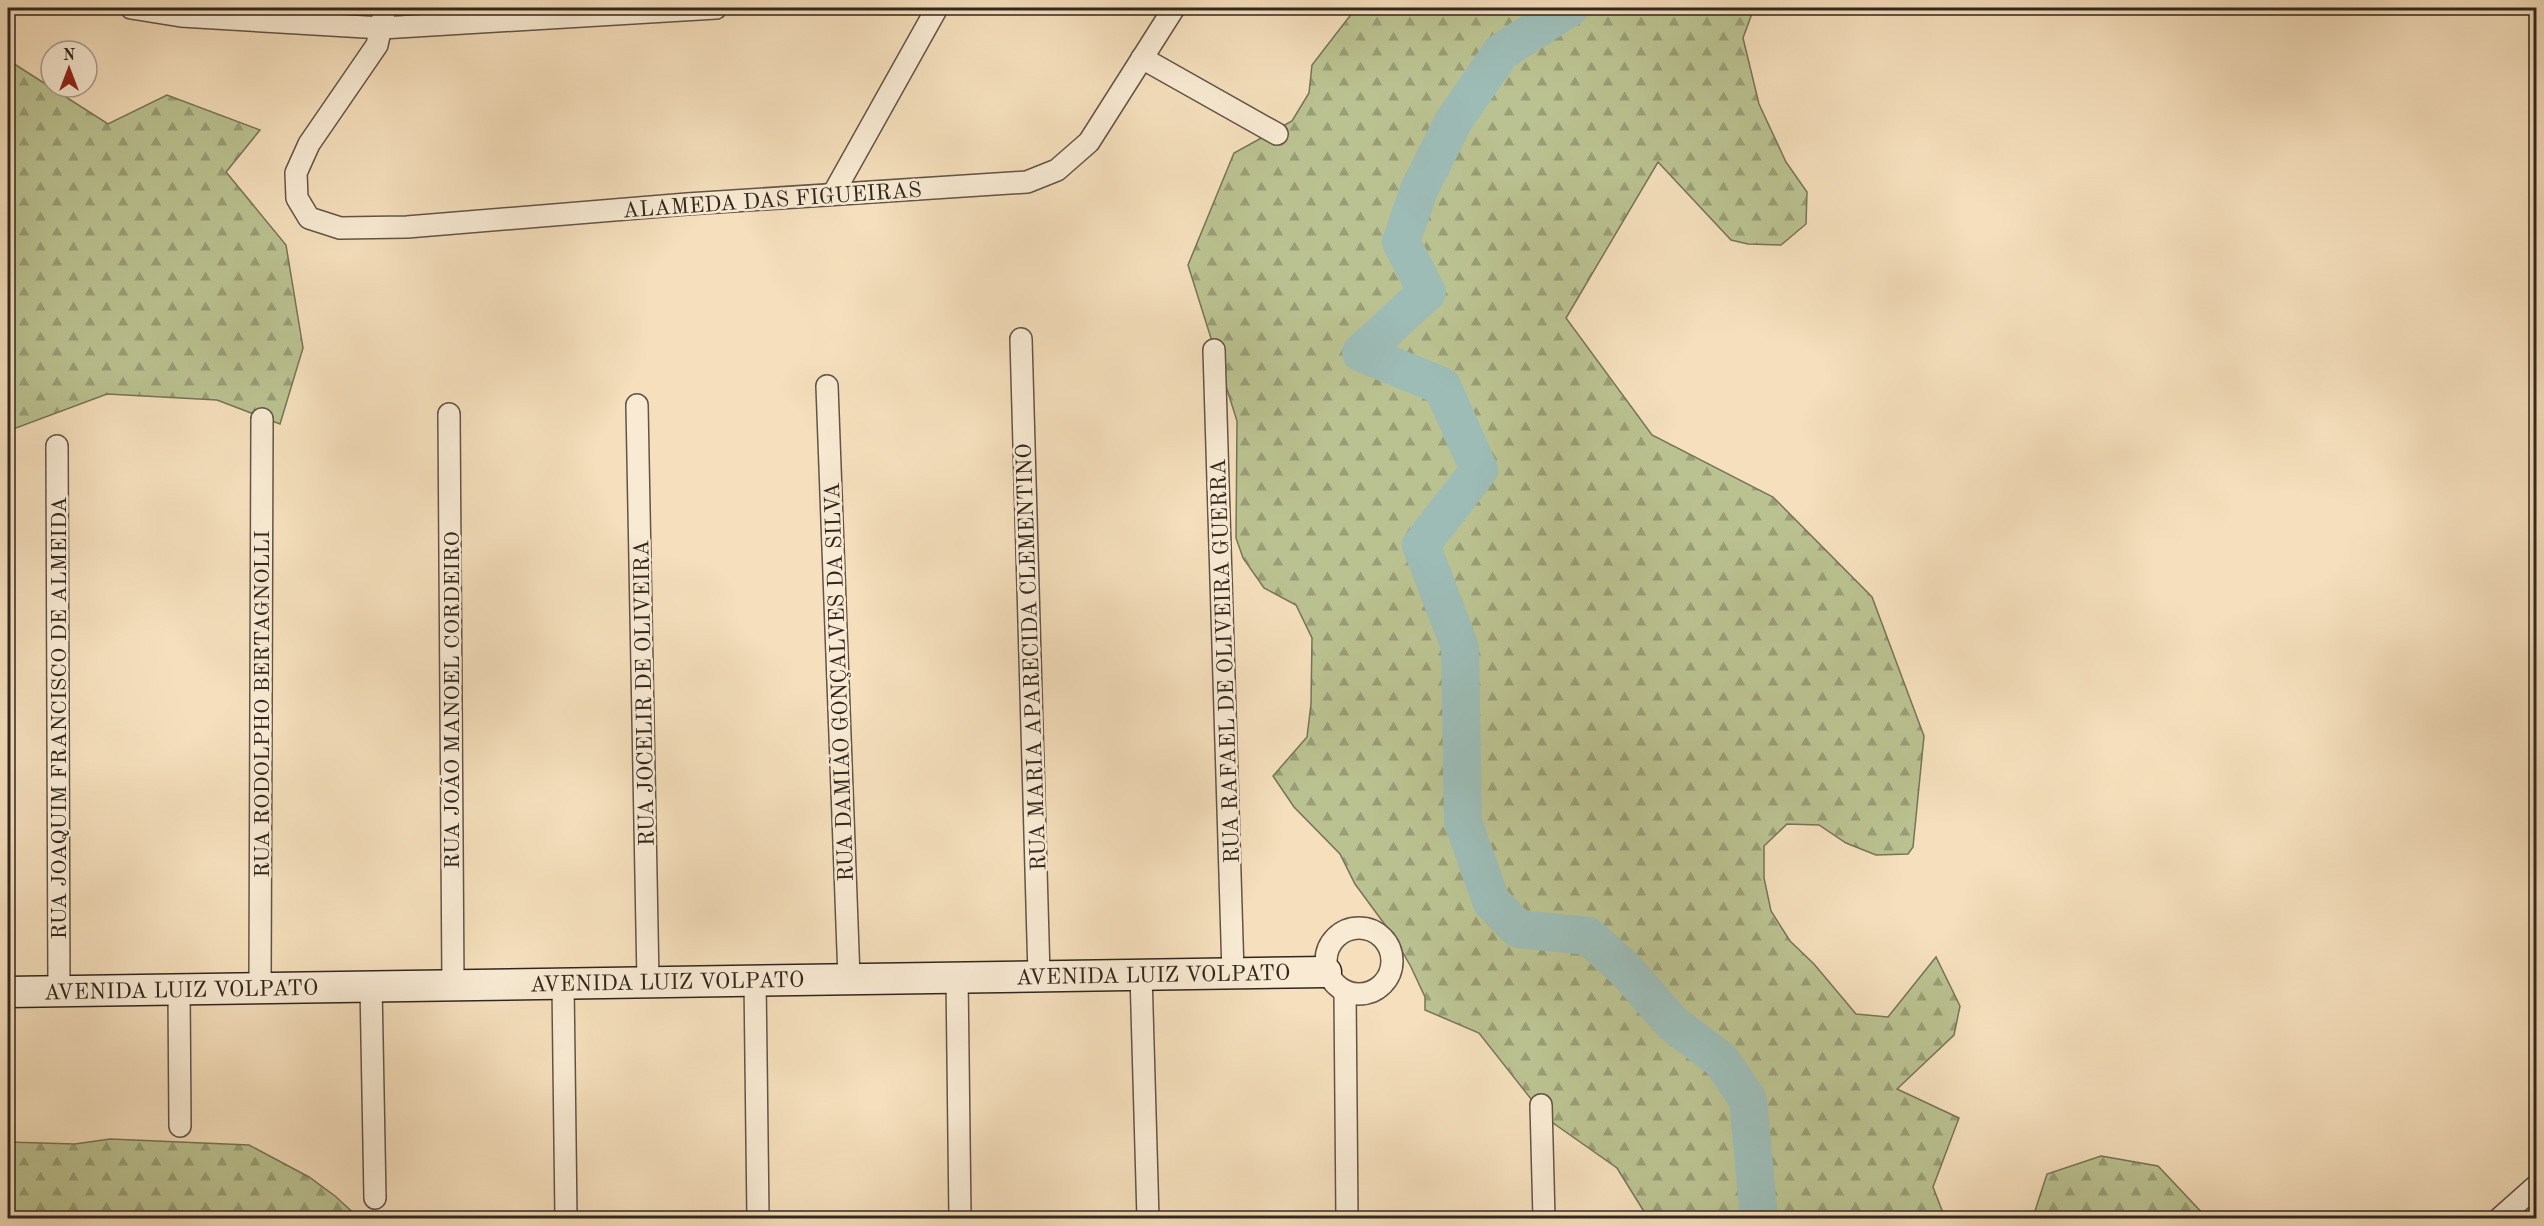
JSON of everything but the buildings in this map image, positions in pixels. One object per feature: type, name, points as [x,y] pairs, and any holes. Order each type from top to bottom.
[{"type":"street","points":[[131,8],[181,16],[384,18],[716,8]]},
{"type":"street","points":[[833,194],[937,8]]},
{"type":"street","name":"ALAMEDA DAS FIGUEIRAS","points":[[384,18],[378,45],[309,144],[296,173],[297,198],[309,218],[340,228],[407,227],[833,194],[1028,182],[1057,170],[1089,142],[1174,8]]},
{"type":"street","points":[[1142,58],[1277,134]]},
{"type":"street","name":"RUA MARIA APARECIDA CLEMENTINO","points":[[1021,339],[1039,975]]},
{"type":"street","name":"RUA RAFAEL DE OLIVEIRA GUERRA","points":[[1214,350],[1233,973]]},
{"type":"street","name":"RUA DAMIÃO GONÇALVES DA SILVA","points":[[827,386],[849,978]]},
{"type":"street","name":"RUA JOCELIR DE OLIVEIRA","points":[[638,405],[648,981]]},
{"type":"street","name":"RUA JOÃO MANOEL CORDEIRO","points":[[449,414],[453,985]]},
{"type":"street","name":"RUA RODOLPHO BERTAGNOLLI","points":[[260,988],[262,419]]},
{"type":"street","name":"RUA JOAQUIM FRANCISCO DE ALMEIDA","points":[[57,446],[59,991]]},
{"type":"street","name":"AVENIDA LUIZ VOLPATO","points":[[8,992],[1233,973],[1336,982]]},
{"type":"street","points":[[1141,974],[1148,1218]]},
{"type":"street","points":[[957,976],[960,1218]]},
{"type":"street","points":[[755,980],[758,1218]]},
{"type":"street","points":[[1336,982],[1347,1218]]},
{"type":"street","points":[[563,983],[566,1218]]},
{"type":"street","points":[[371,986],[375,1198]]},
{"type":"street","points":[[179,989],[180,1126]]},
{"type":"street","points":[[1541,1105],[1544,1218]]},
{"type":"street","points":[[2500,1218],[2536,1185]]},
{"type":"green space","points":[[1356,8],[1754,8],[1743,38],[1759,104],[1786,162],[1807,192],[1806,224],[1781,245],[1748,244],[1731,240],[1658,162],[1566,318],[1652,435],[1773,497],[1872,597],[1924,736],[1913,847],[1908,854],[1876,855],[1846,843],[1819,825],[1787,824],[1764,846],[1764,878],[1771,911],[1790,941],[1814,964],[1856,1014],[1888,1017],[1936,957],[1960,1006],[1954,1035],[1897,1089],[1959,1118],[1933,1187],[1945,1218],[1648,1218],[1617,1168],[1546,1118],[1479,1033],[1425,1010],[1425,997],[1394,937],[1355,884],[1340,854],[1294,807],[1273,776],[1307,737],[1311,704],[1312,638],[1296,605],[1264,588],[1243,558],[1236,538],[1237,421],[1188,265],[1234,153],[1292,121],[1309,93],[1312,65]]},
{"type":"green space","points":[[8,60],[39,80],[39,99],[69,99],[108,124],[167,95],[260,130],[226,172],[286,245],[303,348],[280,424],[217,400],[107,394],[8,431]]},
{"type":"green space","points":[[110,1139],[249,1145],[309,1177],[359,1218],[8,1218],[8,1142],[75,1144]]},
{"type":"green space","points":[[2101,1156],[2158,1166],[2207,1218],[2035,1218],[2034,1214],[2047,1174]]},
{"type":"waterway","points":[[1569,8],[1501,52],[1453,122],[1419,190],[1401,242],[1427,292],[1361,353],[1442,386],[1479,470],[1421,545],[1460,647],[1463,822],[1491,901],[1518,929],[1588,936],[1625,969],[1672,1023],[1721,1060],[1748,1100],[1759,1218]]}]
